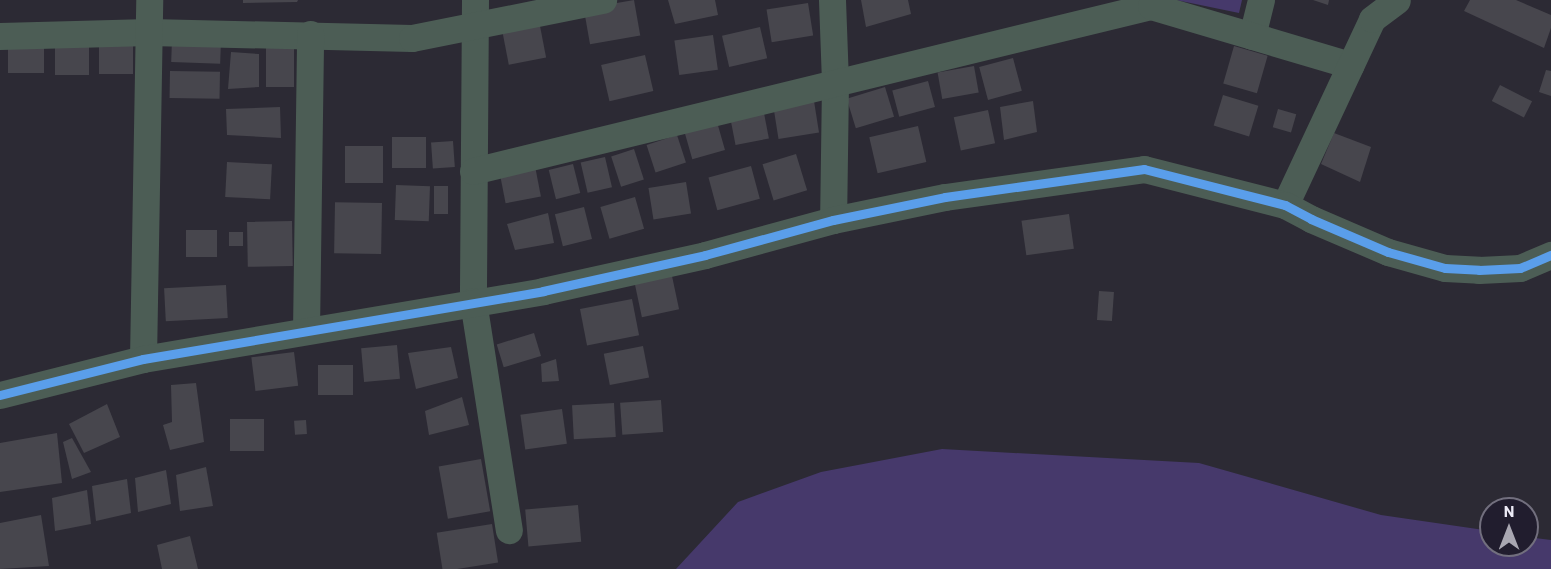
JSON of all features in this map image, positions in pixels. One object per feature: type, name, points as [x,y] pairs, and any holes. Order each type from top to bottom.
[{"type":"street","points":[[143,359],[149,0]]},
{"type":"street","points":[[475,0],[473,301],[509,530]]},
{"type":"street","points":[[0,36],[149,32],[412,38],[603,0]]},
{"type":"street","points":[[832,0],[835,83],[833,220]]},
{"type":"street","points":[[1252,36],[1261,0]]},
{"type":"street","points":[[1285,205],[1372,19],[1397,0]]},
{"type":"street","points":[[473,171],[1151,3],[1350,65]]},
{"type":"street","points":[[306,331],[310,34]]},
{"type":"street","points":[[0,395],[143,359],[395,317],[473,301],[543,291],[659,266],[833,220],[945,197],[1144,169],[1285,205],[1311,219],[1388,252],[1445,268],[1479,270],[1520,268],[1551,255]]},
{"type":"shaded area","points":[[1176,0],[1242,0],[1239,13]]},
{"type":"shaded area","points":[[942,449],[1199,463],[1381,515],[1479,529],[1479,557],[1539,557],[1539,538],[1551,540],[1551,569],[676,569],[738,502],[821,472]]},
{"type":"building","points":[[243,0],[298,0],[297,2],[243,3]]},
{"type":"building","points":[[634,0],[640,35],[590,44],[584,9]]},
{"type":"building","points":[[668,0],[715,0],[718,15],[675,24]]},
{"type":"building","points":[[861,0],[908,0],[911,14],[866,27]]},
{"type":"building","points":[[1313,0],[1329,0],[1328,5]]},
{"type":"building","points":[[1470,0],[1516,0],[1551,15],[1551,28],[1544,48],[1464,11]]},
{"type":"building","points":[[808,3],[813,36],[772,42],[767,10]]},
{"type":"building","points":[[540,26],[546,57],[509,65],[503,33]]},
{"type":"building","points":[[760,27],[767,58],[729,67],[722,36]]},
{"type":"building","points":[[713,35],[718,70],[679,75],[674,40]]},
{"type":"building","points":[[172,39],[221,41],[220,64],[171,62]]},
{"type":"building","points":[[99,44],[133,44],[133,74],[99,74]]},
{"type":"building","points":[[8,45],[44,45],[44,73],[8,73]]},
{"type":"building","points":[[55,45],[89,45],[89,75],[55,75]]},
{"type":"building","points":[[1234,46],[1268,56],[1257,93],[1223,83]]},
{"type":"building","points":[[266,48],[294,48],[294,87],[266,87]]},
{"type":"building","points":[[231,52],[259,54],[259,87],[228,89]]},
{"type":"building","points":[[645,55],[653,91],[609,101],[601,65]]},
{"type":"building","points":[[1013,58],[1022,91],[988,100],[979,67]]},
{"type":"building","points":[[974,66],[979,93],[942,99],[938,72]]},
{"type":"building","points":[[1546,70],[1551,71],[1551,96],[1539,92]]},
{"type":"building","points":[[170,71],[220,72],[220,99],[170,98]]},
{"type":"building","points":[[928,81],[935,107],[899,117],[892,91]]},
{"type":"building","points":[[1500,85],[1532,101],[1524,117],[1492,101]]},
{"type":"building","points":[[885,87],[894,117],[856,128],[847,99]]},
{"type":"building","points":[[1223,95],[1258,106],[1249,136],[1214,126]]},
{"type":"building","points":[[814,101],[819,133],[779,139],[774,107]]},
{"type":"building","points":[[1033,101],[1037,132],[1004,140],[1000,107]]},
{"type":"building","points":[[280,107],[281,138],[227,135],[226,109]]},
{"type":"building","points":[[763,108],[769,138],[736,145],[730,114]]},
{"type":"building","points":[[1278,109],[1296,114],[1291,133],[1273,127]]},
{"type":"building","points":[[988,110],[995,143],[961,151],[954,117]]},
{"type":"building","points":[[717,122],[725,150],[692,159],[684,131]]},
{"type":"building","points":[[918,126],[926,162],[878,173],[869,137]]},
{"type":"building","points":[[1334,133],[1371,147],[1360,182],[1321,164]]},
{"type":"building","points":[[677,135],[686,163],[656,172],[647,145]]},
{"type":"building","points":[[392,137],[426,137],[426,168],[392,168]]},
{"type":"building","points":[[453,141],[455,167],[433,168],[431,143]]},
{"type":"building","points":[[345,146],[383,146],[383,183],[345,183]]},
{"type":"building","points":[[634,149],[644,179],[621,187],[611,156]]},
{"type":"building","points":[[796,154],[807,190],[774,201],[763,164]]},
{"type":"building","points":[[605,157],[612,187],[588,193],[581,163]]},
{"type":"building","points":[[227,162],[272,164],[270,199],[225,197]]},
{"type":"building","points":[[573,164],[580,193],[556,199],[549,170]]},
{"type":"building","points":[[535,166],[541,196],[506,203],[500,173]]},
{"type":"building","points":[[751,166],[760,199],[717,210],[708,177]]},
{"type":"building","points":[[686,182],[691,214],[653,220],[648,188]]},
{"type":"building","points":[[396,185],[430,186],[429,221],[395,220]]},
{"type":"building","points":[[434,186],[448,186],[448,214],[434,214]]},
{"type":"building","points":[[635,197],[644,229],[609,239],[600,207]]},
{"type":"building","points":[[335,202],[382,203],[381,254],[334,253]]},
{"type":"building","points":[[584,207],[592,239],[563,246],[555,214]]},
{"type":"building","points":[[548,213],[554,243],[515,250],[507,224]]},
{"type":"building","points":[[1069,214],[1074,249],[1026,255],[1021,221]]},
{"type":"building","points":[[292,221],[293,266],[248,267],[247,222]]},
{"type":"building","points":[[186,230],[217,230],[217,257],[186,257]]},
{"type":"building","points":[[229,232],[243,232],[243,246],[229,246]]},
{"type":"building","points":[[672,276],[679,309],[642,317],[635,284]]},
{"type":"building","points":[[226,285],[228,318],[166,321],[164,288]]},
{"type":"building","points":[[1099,291],[1114,292],[1112,321],[1097,320]]},
{"type":"building","points":[[632,299],[639,335],[587,345],[580,309]]},
{"type":"building","points":[[534,333],[541,356],[504,367],[497,344]]},
{"type":"building","points":[[397,345],[400,379],[364,382],[361,348]]},
{"type":"building","points":[[643,346],[649,377],[610,385],[604,354]]},
{"type":"building","points":[[451,347],[458,378],[416,389],[408,353]]},
{"type":"building","points":[[294,352],[298,386],[255,391],[251,357]]},
{"type":"building","points":[[556,359],[559,381],[542,382],[541,364]]},
{"type":"building","points":[[318,365],[353,365],[353,395],[318,395]]},
{"type":"building","points":[[196,383],[204,442],[170,450],[163,425],[172,422],[171,385]]},
{"type":"building","points":[[462,397],[469,425],[429,435],[425,411]]},
{"type":"building","points":[[661,400],[663,432],[622,435],[620,403]]},
{"type":"building","points":[[614,403],[616,437],[574,439],[572,405]]},
{"type":"building","points":[[107,404],[120,437],[84,453],[69,424]]},
{"type":"building","points":[[562,409],[567,444],[525,450],[520,415]]},
{"type":"building","points":[[230,419],[264,419],[264,451],[230,451]]},
{"type":"building","points":[[306,420],[307,434],[295,435],[294,421]]},
{"type":"building","points":[[57,433],[62,483],[0,492],[0,443]]},
{"type":"building","points":[[72,438],[91,472],[72,479],[63,442]]},
{"type":"building","points":[[481,459],[490,511],[448,519],[439,466]]},
{"type":"building","points":[[206,467],[213,506],[180,511],[176,475]]},
{"type":"building","points":[[166,470],[171,504],[138,512],[135,478]]},
{"type":"building","points":[[127,479],[131,513],[96,521],[92,486]]},
{"type":"building","points":[[87,490],[91,524],[55,531],[52,498]]},
{"type":"building","points":[[578,505],[581,542],[528,546],[525,510]]},
{"type":"building","points":[[41,515],[49,566],[0,569],[0,523]]},
{"type":"building","points":[[492,524],[498,563],[442,569],[437,533]]},
{"type":"building","points":[[190,536],[198,569],[162,569],[157,545]]},
{"type":"cycle path","points":[[0,395],[143,359],[543,291],[705,255],[833,220],[945,197],[1144,169],[1285,205],[1311,219],[1388,252],[1445,268],[1479,270],[1520,268],[1551,255]]}]
